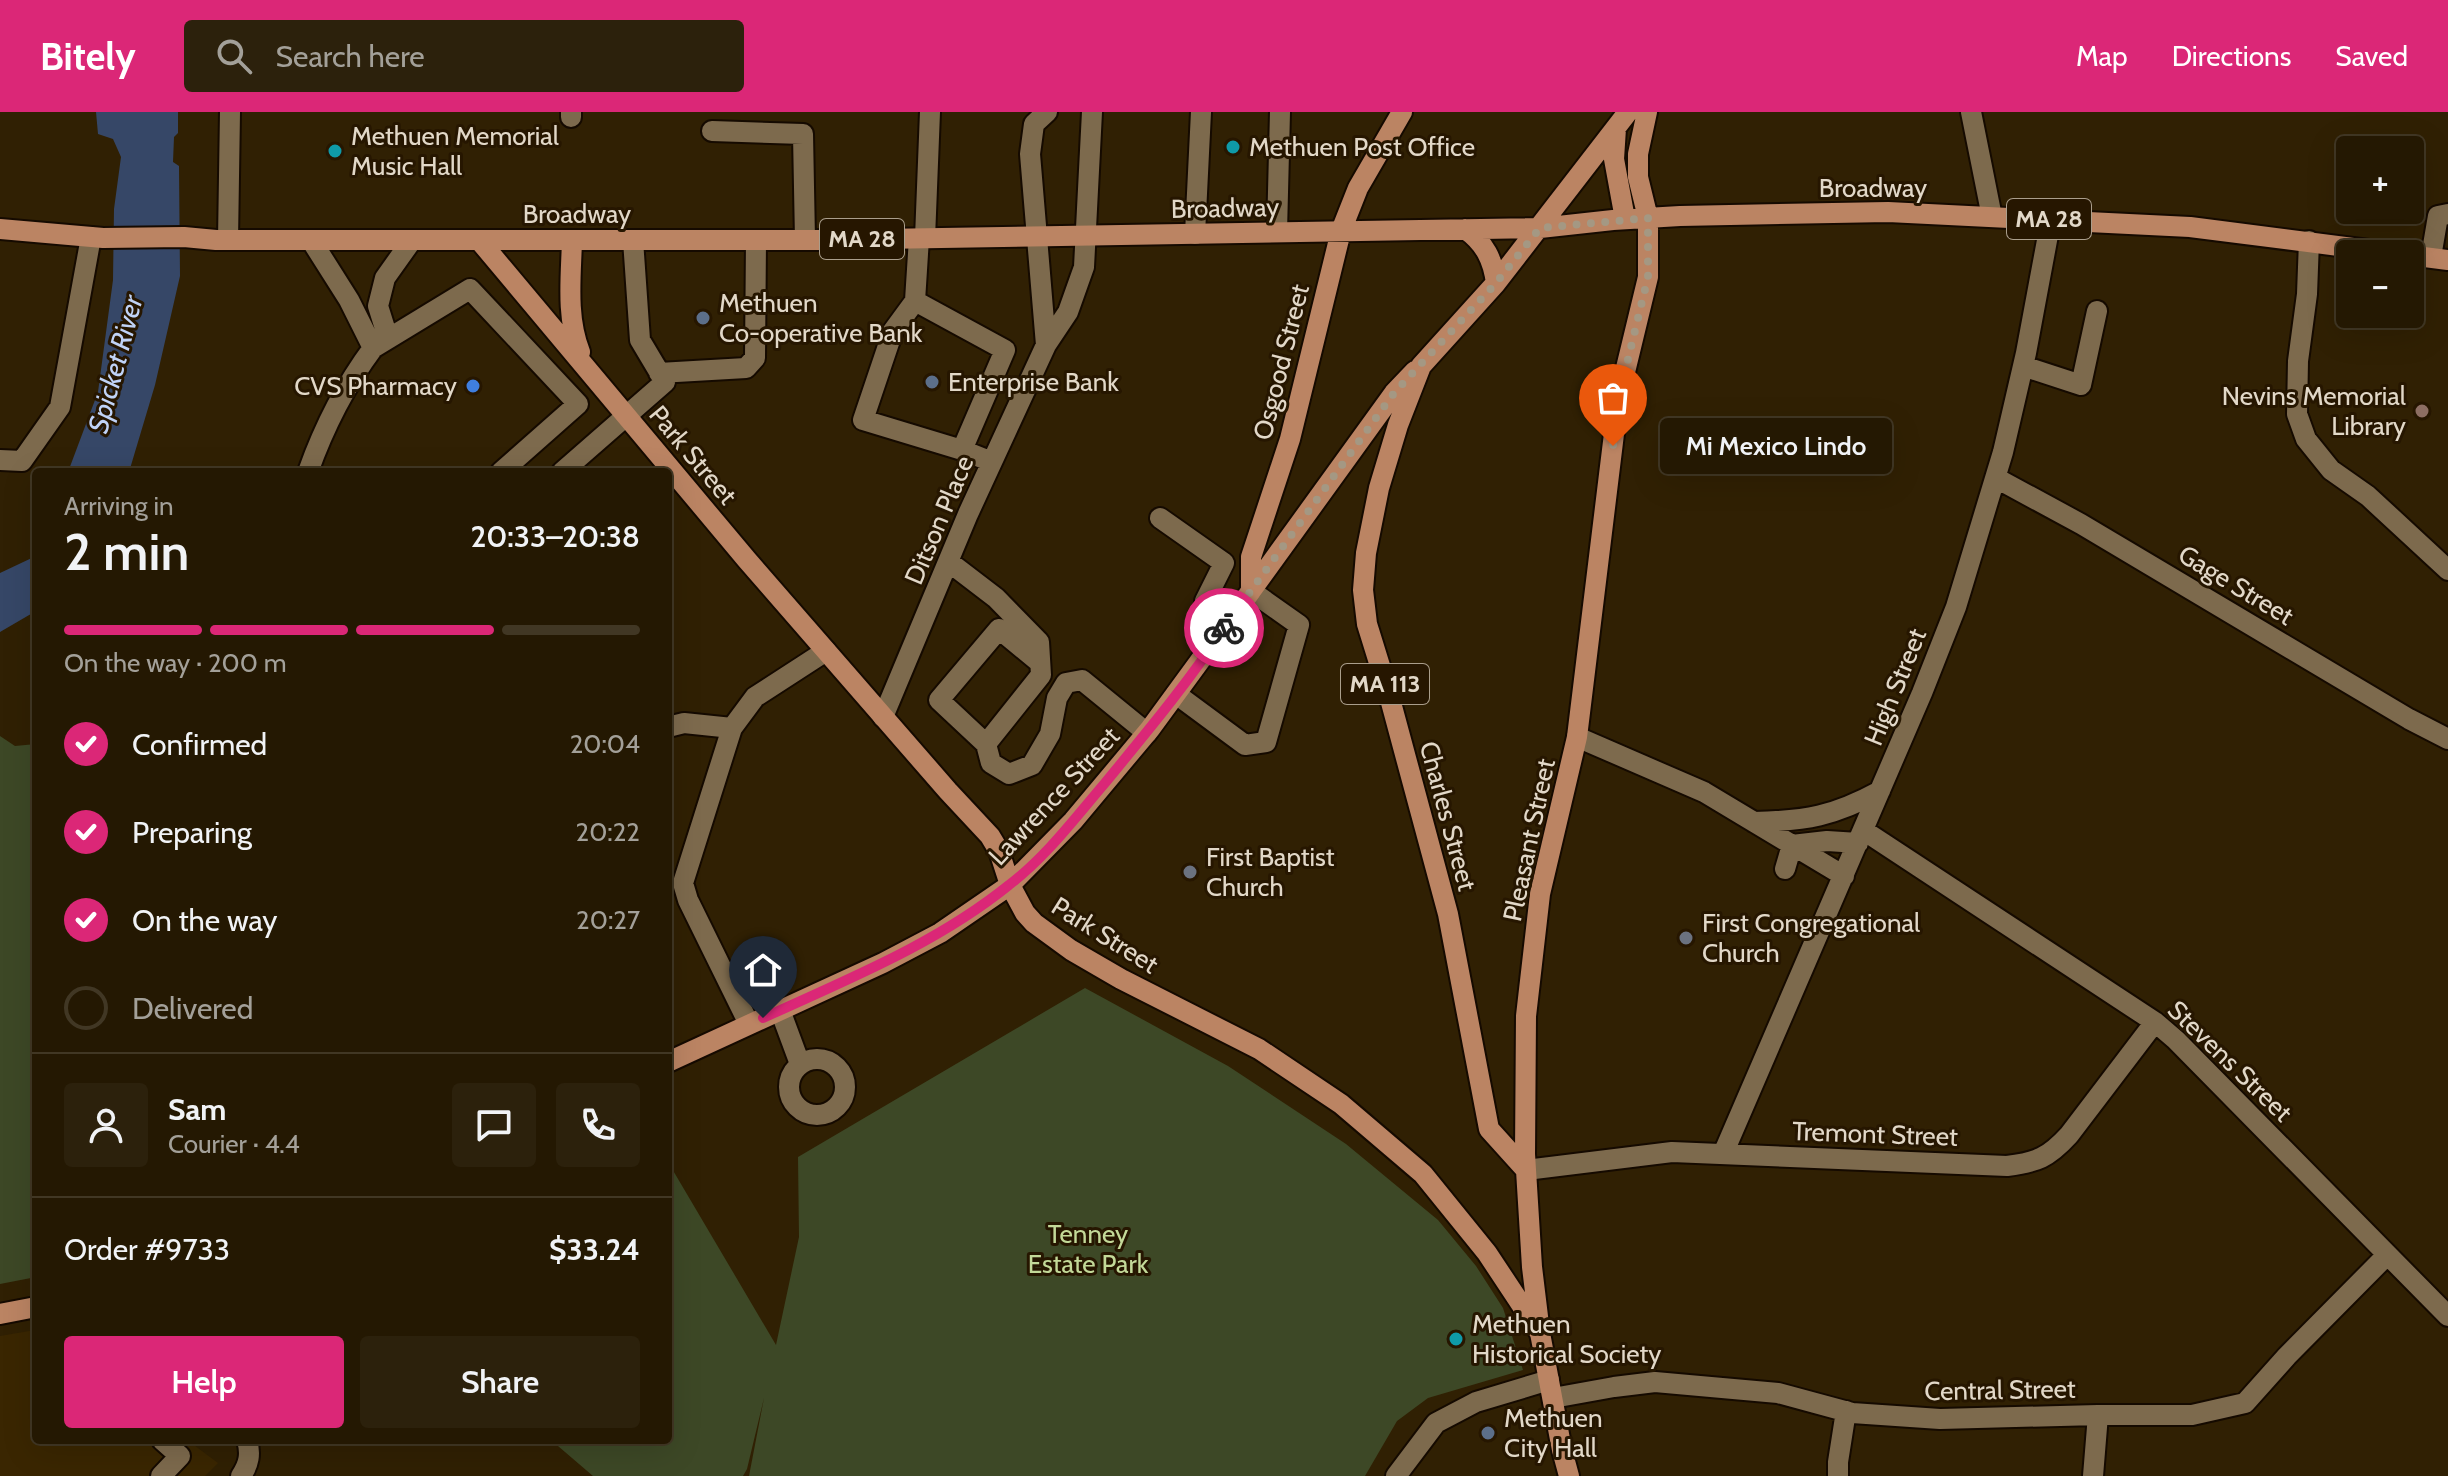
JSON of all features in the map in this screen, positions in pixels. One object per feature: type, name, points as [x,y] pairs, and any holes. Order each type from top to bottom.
[{"type":"main road","name":"Osgood Street","points":[[1251,591],[1251,557],[1290,439],[1341,231],[1358,188],[1402,112]]},
{"type":"main road","name":"Pleasant Street","points":[[1569,1476],[1540,1333],[1532,1267],[1526,1170],[1526,1016],[1540,894],[1577,737],[1618,401],[1648,277],[1648,218],[1638,177],[1638,154],[1647,112]]},
{"type":"main road","points":[[1622,120],[1614,159],[1625,219]]},
{"type":"main road","name":"MA 113","points":[[1540,228],[1622,120]]},
{"type":"main road","name":"Broadway","points":[[0,229],[97,238],[228,240],[805,240],[1540,228],[1625,219],[1888,212],[2190,227],[2439,258]]},
{"type":"main road","name":"Charles Street","points":[[1526,1170],[1489,1129],[1448,914],[1367,624],[1363,590],[1366,553],[1379,488],[1398,425],[1421,366],[1496,283],[1540,228]]},
{"type":"main road","points":[[1465,229],[1479,239],[1494,268],[1496,283]]},
{"type":"main road","name":"Park Street","points":[[479,240],[670,468]]},
{"type":"main road","name":"Park Street","points":[[572,240],[570,301],[574,338],[584,363]]},
{"type":"main road","points":[[1222,630],[1394,393],[1421,366]]},
{"type":"main road","name":"Park Street","points":[[672,470],[883,717],[990,836],[999,851],[1010,885],[1034,923],[1071,950],[1133,985],[1259,1049],[1341,1104],[1423,1174],[1487,1253],[1540,1333]]},
{"type":"main road","name":"Lawrence Street","points":[[672,1060],[883,963],[940,933],[1010,885],[1073,821],[1147,733],[1222,630]]},
{"type":"main road","points":[[0,1314],[32,1308]]},
{"type":"street","points":[[228,240],[230,112]]},
{"type":"street","points":[[930,112],[915,301],[893,331],[863,420],[992,462]]},
{"type":"street","points":[[1046,345],[1030,154],[1034,124],[1047,112]]},
{"type":"street","name":"Ditson Place","points":[[883,717],[992,462],[1046,345],[1068,312],[1079,282],[1087,236],[1092,112]]},
{"type":"street","points":[[1195,234],[1201,112]]},
{"type":"street","points":[[1277,232],[1280,112]]},
{"type":"street","points":[[1971,112],[1992,217]]},
{"type":"street","points":[[713,122],[803,134],[805,240]]},
{"type":"street","points":[[2439,258],[2438,216],[2448,214]]},
{"type":"street","name":"High Street","points":[[1723,1154],[1742,1092],[1844,876],[1956,607],[1996,478],[2023,366],[2051,219]]},
{"type":"street","points":[[0,460],[22,461],[60,407],[97,238]]},
{"type":"street","points":[[311,240],[380,343]]},
{"type":"street","points":[[380,343],[378,306],[385,278],[412,240]]},
{"type":"street","points":[[567,468],[665,382],[640,340],[633,240]]},
{"type":"street","points":[[659,373],[746,368],[755,358],[756,240]]},
{"type":"street","points":[[2309,241],[2307,294],[2298,361],[2297,414],[2306,439],[2331,470],[2368,496],[2448,570]]},
{"type":"street","points":[[309,468],[322,431],[353,375],[380,343],[470,289],[578,404],[506,468]]},
{"type":"street","points":[[915,301],[1005,350],[962,450]]},
{"type":"street","points":[[2023,366],[2081,385],[2097,311]]},
{"type":"street","name":"Gage Street","points":[[1996,478],[2448,739]]},
{"type":"street","points":[[1160,518],[1224,563],[1205,601],[1220,613],[1222,630]]},
{"type":"street","points":[[949,562],[996,598],[1039,642],[1041,675],[986,744]]},
{"type":"street","points":[[1176,694],[1245,745],[1266,742],[1299,625],[1251,591]]},
{"type":"street","points":[[1039,662],[999,629],[939,700],[986,744],[991,763],[1009,774],[1032,765],[1050,734],[1057,698],[1066,683],[1082,680],[1147,733]]},
{"type":"street","points":[[749,1024],[688,900],[683,883],[732,728],[755,697],[826,651]]},
{"type":"street","points":[[672,726],[684,723],[732,728]]},
{"type":"street","points":[[1577,737],[1693,787],[1844,876]]},
{"type":"street","points":[[1754,822],[1796,822],[1831,814],[1880,791]]},
{"type":"street","points":[[1792,845],[1861,837]]},
{"type":"street","name":"Stevens Street","points":[[1861,837],[2155,1022],[2448,1316]]},
{"type":"street","points":[[1785,869],[1792,845]]},
{"type":"street","points":[[780,1010],[800,1064]]},
{"type":"street","name":"Tremont Street","points":[[1526,1170],[1672,1152],[2007,1166],[2041,1160],[2069,1135],[2155,1022]]},
{"type":"street","name":"Central Street","points":[[1396,1476],[1436,1423],[1476,1402],[1551,1389],[1655,1382],[1778,1393],[1846,1411],[1940,1419],[2192,1415],[2245,1403],[2387,1255]]},
{"type":"street","points":[[1838,1476],[1846,1411]]},
{"type":"street","points":[[2093,1476],[2098,1415]]},
{"type":"street","points":[[161,1476],[180,1456],[166,1444]]},
{"type":"street","points":[[241,1476],[249,1461],[248,1444]]},
{"type":"shaded area","points":[[32,1331],[32,1444],[192,1444],[218,1463],[205,1476],[0,1476],[0,1336]]},
{"type":"green space","points":[[0,736],[15,746],[32,744],[32,1278],[0,1284]]},
{"type":"green space","name":"Tenney Estate Park","points":[[1085,988],[1228,1066],[1346,1144],[1438,1220],[1476,1266],[1503,1308],[1523,1370],[1428,1398],[1397,1421],[1365,1476],[749,1476],[764,1398],[743,1476],[593,1476],[556,1444],[672,1444],[672,1169],[776,1345],[799,1237],[798,1157]]},
{"type":"water","name":"Spicket River","points":[[96,112],[178,112],[173,162],[179,166],[180,276],[155,385],[130,468],[70,468],[98,392],[113,280],[114,209],[121,157],[113,139],[98,134]]},
{"type":"water","points":[[32,558],[32,613],[0,632],[0,573]]},
{"type":"way so far","points":[[1224,628],[1394,393],[1496,283],[1540,228],[1648,218],[1648,277],[1618,401],[1613,446]]},
{"type":"place","name":"Methuen Post Office","points":[[1233,147]]},
{"type":"place","name":"Methuen Memorial Music Hall","points":[[335,151]]},
{"type":"place","name":"Methuen Co-operative Bank","points":[[703,318]]},
{"type":"place","name":"Enterprise Bank","points":[[932,382]]},
{"type":"place","name":"CVS Pharmacy","points":[[473,386]]},
{"type":"place","name":"Nevins Memorial Library","points":[[2422,411]]},
{"type":"place","name":"Mi Mexico Lindo","points":[[1613,446]]},
{"type":"place","name":"First Baptist Church","points":[[1190,872]]},
{"type":"place","name":"First Congregational Church","points":[[1686,938]]},
{"type":"place","name":"Methuen Historical Society","points":[[1456,1339]]},
{"type":"place","name":"Methuen City Hall","points":[[1488,1433]]},
{"type":"route","points":[[763,1018],[940,933],[1010,885],[1073,821],[1147,733],[1224,628]]}]
